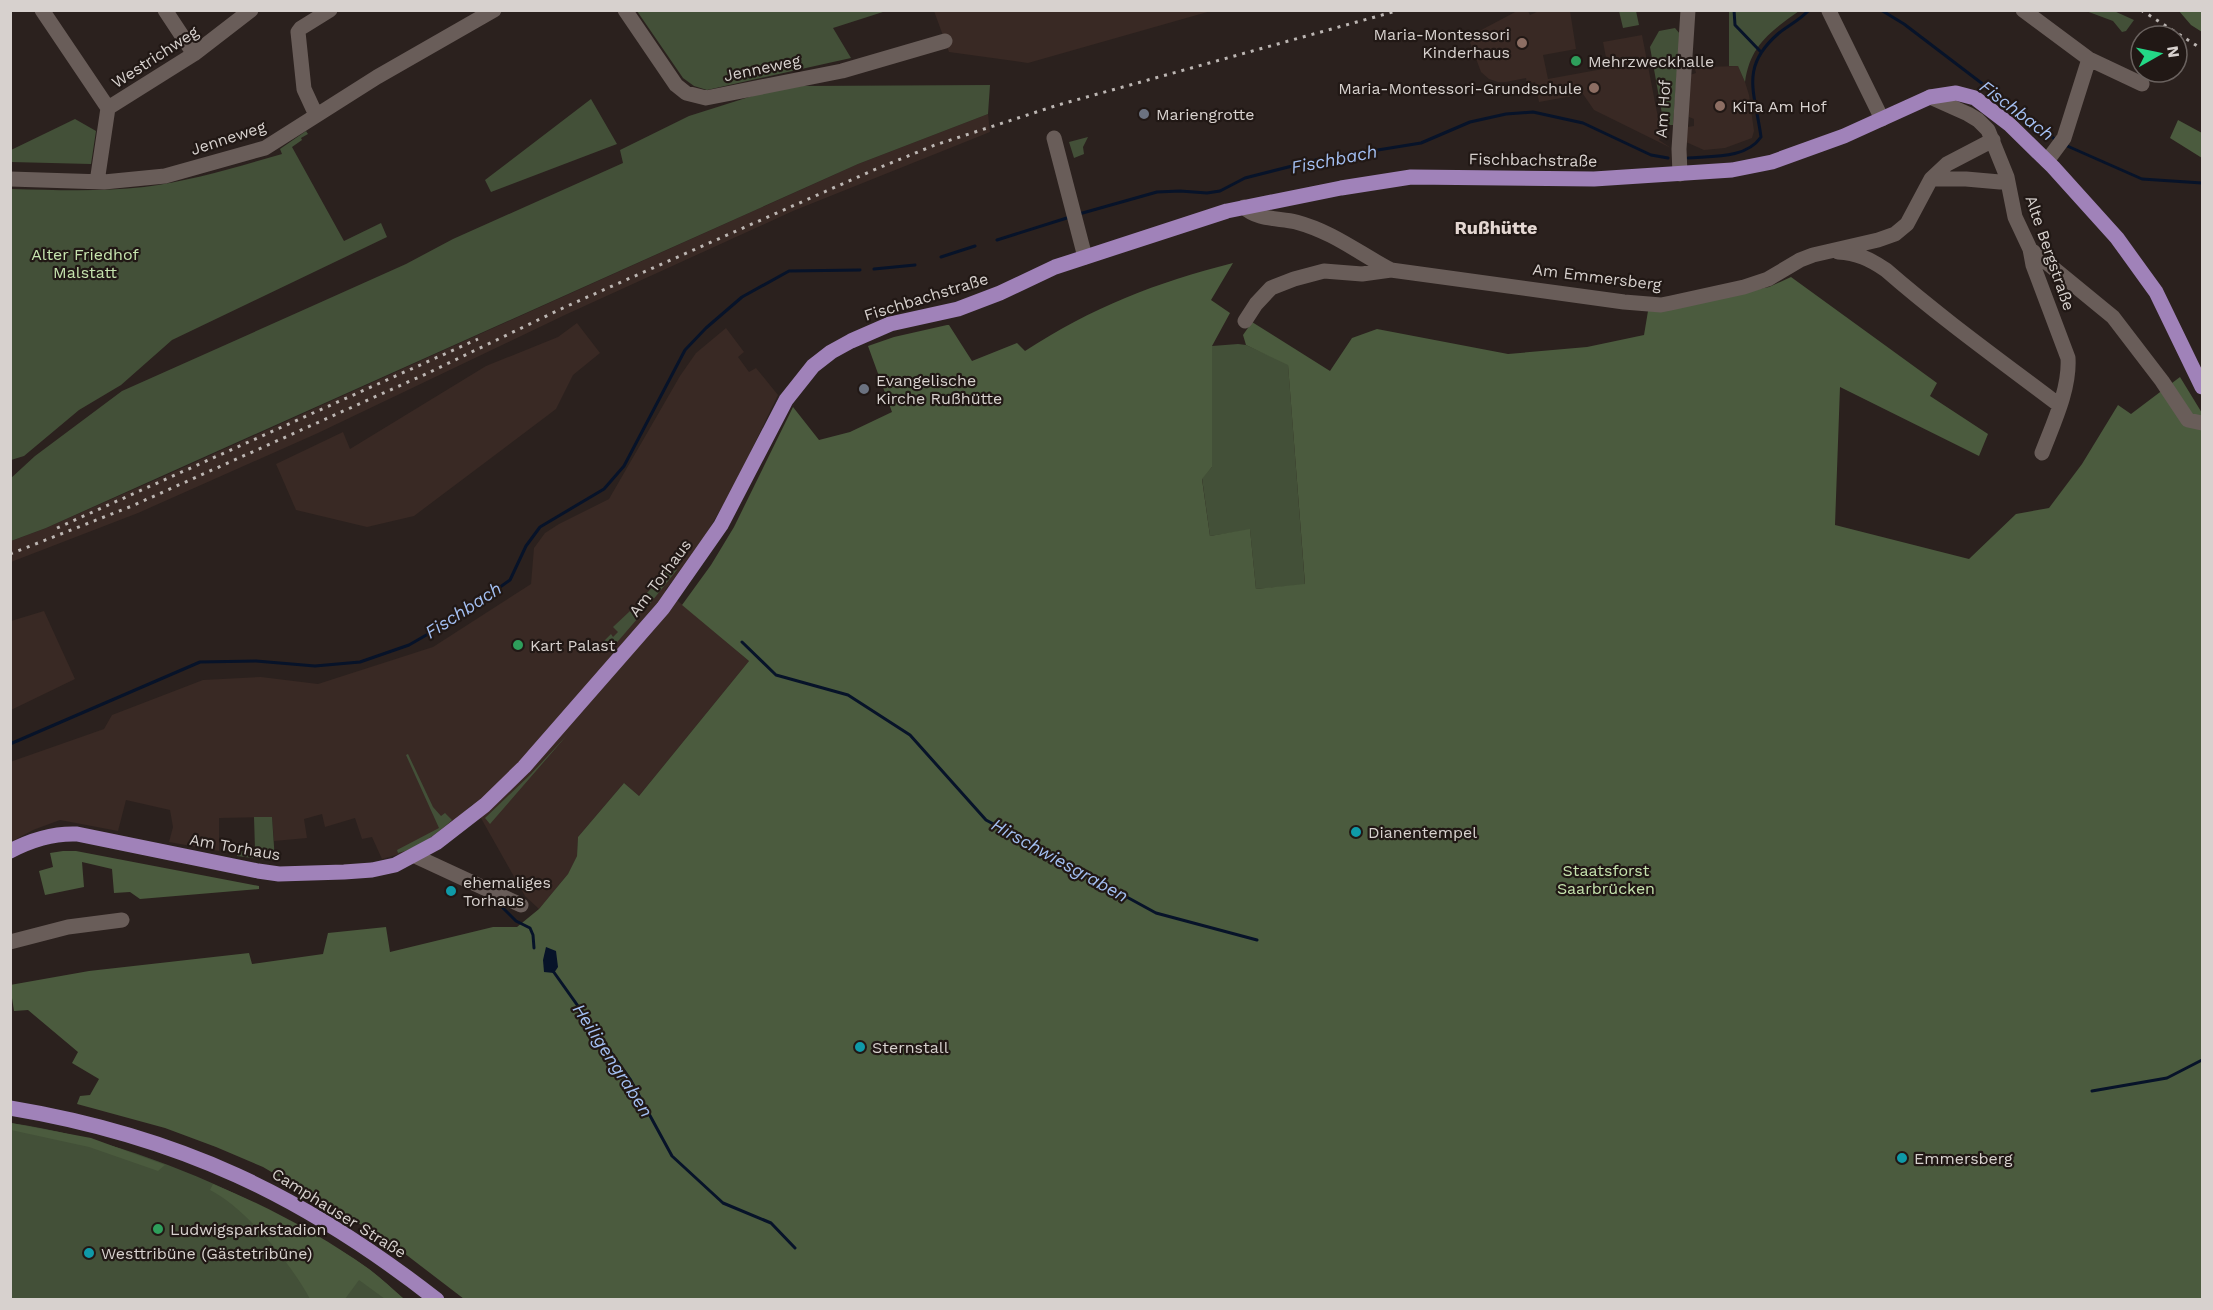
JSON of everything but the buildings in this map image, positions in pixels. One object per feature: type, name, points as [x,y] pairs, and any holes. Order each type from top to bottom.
[{"type":"main road","name":"Fischbachstraße","points":[[791,392],[813,366],[851,340],[896,322],[958,309],[1085,257],[1244,207],[1411,177],[1594,179],[1679,162],[1732,170],[1764,164],[1844,136],[1930,97],[1956,93],[1975,98],[2008,124],[2047,161]]},
{"type":"main road","points":[[2047,161],[2097,215],[2140,268],[2156,292],[2202,387]]},
{"type":"main road","name":"Am Torhaus","points":[[10,851],[48,837],[76,834],[258,872],[279,874],[372,870],[395,865],[415,856],[447,835],[485,805],[524,767],[663,608],[721,525],[791,392]]},
{"type":"main road","name":"Camphauser Straße","points":[[10,1108],[77,1120],[122,1132],[191,1155],[256,1183],[316,1216],[378,1255],[437,1299]]},
{"type":"street","points":[[42,10],[108,108]]},
{"type":"street","points":[[165,10],[194,54]]},
{"type":"street","name":"Westrichweg","points":[[97,182],[108,108],[194,54],[251,10]]},
{"type":"street","points":[[316,115],[304,89],[298,32],[330,10]]},
{"type":"street","name":"Jenneweg","points":[[10,179],[97,182],[165,176],[220,162],[274,143],[377,77],[494,10]]},
{"type":"street","name":"Jenneweg","points":[[625,10],[676,85],[686,93],[706,98],[842,71],[945,41]]},
{"type":"street","name":"Am Hof","points":[[1679,162],[1688,10]]},
{"type":"street","points":[[2023,10],[2089,59],[2129,79]]},
{"type":"street","points":[[1829,11],[1882,119]]},
{"type":"street","points":[[2047,161],[2061,142],[2089,59]]},
{"type":"street","name":"Alte Bergstraße","points":[[1930,97],[1978,120],[1988,130],[2007,177],[2014,217],[2030,249],[2033,265],[2068,358],[2069,370],[2042,453]]},
{"type":"street","points":[[1054,138],[1085,257]]},
{"type":"street","name":"Am Emmersberg","points":[[1245,321],[1271,288],[1324,271],[1362,274],[1390,270],[1615,301],[1661,305],[1744,287],[1768,279],[1800,260],[1878,240],[1902,230],[1931,179],[1953,161],[1993,140]]},
{"type":"street","points":[[1931,179],[2000,182]]},
{"type":"street","name":"Am Emmersberg","points":[[1244,207],[1252,214],[1295,222],[1328,233],[1390,270]]},
{"type":"street","points":[[2030,249],[2105,309],[2162,381],[2188,420],[2202,423]]},
{"type":"street","name":"Am Emmersberg","points":[[1826,252],[1849,253],[1869,258],[1989,354],[2059,405]]},
{"type":"street","points":[[415,856],[521,905]]},
{"type":"street","points":[[10,942],[68,927],[122,920]]},
{"type":"shaded area","points":[[1519,10],[1528,11],[1530,15],[1539,11],[1570,11],[1576,49],[1543,55],[1548,79],[1608,68],[1603,42],[1642,35],[1660,128],[1659,140],[1671,148],[1594,110],[1583,94],[1539,102],[1535,82],[1527,84],[1526,78],[1498,82],[1489,79],[1481,72],[1468,37]]},
{"type":"shaded area","points":[[934,11],[1211,11],[1028,63],[949,52]]},
{"type":"shaded area","name":"KiTa Am Hof","points":[[1694,66],[1706,67],[1738,66],[1749,95],[1754,131],[1752,138],[1725,148],[1704,150],[1686,142],[1687,127],[1694,126],[1694,119],[1689,117],[1690,75],[1696,73]]},
{"type":"shaded area","points":[[988,114],[990,132],[793,211],[567,314],[318,433],[138,513],[11,562],[11,541],[162,477],[858,164]]},
{"type":"shaded area","points":[[577,323],[600,353],[573,375],[556,409],[414,516],[367,527],[296,510],[276,464],[343,432],[350,449],[486,366],[558,337]]},
{"type":"shaded area","points":[[726,328],[744,352],[738,357],[749,372],[756,368],[778,395],[733,488],[694,555],[665,590],[749,661],[639,796],[624,783],[578,837],[577,856],[568,874],[539,909],[525,896],[473,804],[441,833],[407,852],[382,859],[372,837],[362,839],[355,818],[325,827],[322,814],[304,819],[307,838],[274,841],[272,817],[219,818],[219,851],[169,842],[173,827],[170,810],[126,800],[118,831],[60,820],[33,830],[11,842],[10,762],[104,729],[112,715],[203,680],[261,677],[318,684],[433,647],[531,584],[534,548],[545,533],[609,499],[680,376],[696,353]]},
{"type":"shaded area","points":[[44,611],[75,679],[11,710],[11,621]]},
{"type":"green space","points":[[637,11],[886,11],[833,28],[851,58],[707,90],[694,86],[683,78]]},
{"type":"green space","points":[[1619,11],[1636,11],[1639,25],[1623,28]]},
{"type":"green space","points":[[1729,11],[1799,11],[1763,40],[1752,58],[1745,82],[1738,66],[1729,66]]},
{"type":"green space","points":[[2086,11],[2114,11],[2134,20],[2126,31],[2122,32],[2113,21]]},
{"type":"green space","points":[[2179,11],[2202,11],[2202,32],[2191,25]]},
{"type":"green space","points":[[1675,28],[1680,34],[1673,125],[1664,125],[1650,47],[1659,31]]},
{"type":"green space","points":[[990,85],[988,114],[858,164],[46,528],[11,541],[10,479],[35,456],[122,391],[406,264],[453,239],[623,163],[620,150],[689,116],[765,92],[802,86]]},
{"type":"green space","points":[[591,99],[617,144],[491,192],[485,180]]},
{"type":"green space","points":[[75,119],[96,131],[91,164],[11,162],[11,150]]},
{"type":"green space","points":[[2178,120],[2202,133],[2202,158],[2170,138]]},
{"type":"green space","name":"Alter Friedhof Malstatt","points":[[306,131],[308,134],[292,147],[344,241],[381,223],[387,237],[172,340],[121,385],[79,410],[24,456],[11,460],[11,189],[111,190],[179,181],[282,154],[280,149]]},
{"type":"green space","points":[[1088,137],[1083,147],[1084,154],[1074,158],[1069,142]]},
{"type":"green space","name":"Staatsforst Saarbrücken","points":[[1233,263],[1211,300],[1230,313],[1212,346],[1212,467],[1202,479],[1210,536],[1250,529],[1256,589],[1305,584],[1288,365],[1246,345],[1243,335],[1252,322],[1330,371],[1352,338],[1377,329],[1508,354],[1587,347],[1644,335],[1648,311],[1769,287],[1791,277],[1937,383],[1930,396],[1988,434],[1979,456],[1840,387],[1835,525],[1969,559],[2016,514],[2049,508],[2082,464],[2118,405],[2131,414],[2180,377],[2202,413],[2202,1299],[464,1299],[387,1240],[263,1167],[165,1128],[77,1104],[80,1096],[90,1095],[99,1079],[72,1063],[78,1052],[28,1010],[14,1011],[10,985],[89,971],[249,953],[252,964],[323,954],[328,933],[386,927],[390,952],[493,927],[517,927],[539,909],[568,874],[577,856],[578,837],[624,783],[639,796],[749,661],[682,605],[711,565],[734,527],[793,407],[819,440],[850,432],[892,412],[868,346],[894,337],[949,325],[972,361],[1017,343],[1025,351],[1075,322],[1125,298],[1205,270]]},
{"type":"green space","points":[[1246,345],[1288,364],[1305,585],[1256,589],[1250,530],[1210,536],[1202,478],[1212,467],[1212,346]]},
{"type":"green space","points":[[672,565],[677,570],[644,611],[637,604]]},
{"type":"green space","points":[[630,611],[638,618],[613,647],[607,642],[598,654],[598,647],[611,634],[613,637],[618,632],[613,627]]},
{"type":"green space","points":[[568,734],[490,824],[485,818]]},
{"type":"green space","points":[[408,754],[433,807],[441,816],[445,813],[452,820],[427,840],[398,853],[397,850],[439,828],[406,755]]},
{"type":"green space","points":[[254,817],[272,817],[275,861],[237,856],[237,852],[255,849]]},
{"type":"green space","points":[[76,851],[259,886],[259,889],[140,899],[130,892],[114,893],[112,869],[82,862],[84,887],[45,895],[39,871],[53,867],[50,853]]},
{"type":"green space","points":[[11,1123],[123,1149],[196,1176],[266,1209],[344,1253],[370,1270],[404,1299],[11,1300]]},
{"type":"green space","points":[[11,1123],[91,1138],[165,1165],[158,1171],[89,1147],[11,1130]]},
{"type":"green space","points":[[213,1184],[273,1212],[332,1244],[369,1269],[404,1299],[385,1299],[359,1280],[345,1299],[310,1299],[292,1270],[266,1238],[238,1209],[210,1190]]},
{"type":"water","points":[[546,947],[556,951],[558,967],[554,973],[544,972],[543,960]]},
{"type":"waterway","points":[[1734,10],[1735,25],[1760,51]]},
{"type":"waterway","name":"Fischbach","points":[[1688,158],[1738,153],[1755,144],[1761,137],[1753,81],[1758,57],[1766,45],[1779,33],[1809,10]]},
{"type":"waterway","name":"Fischbach","points":[[1881,10],[1904,24],[2056,140]]},
{"type":"waterway","name":"Fischbach","points":[[1079,214],[1157,192],[1220,191],[1245,178],[1316,160],[1421,143],[1470,122],[1506,114],[1533,112],[1583,123],[1651,155],[1668,158]]},
{"type":"waterway","name":"Fischbach","points":[[2065,145],[2142,179],[2202,183]]},
{"type":"waterway","name":"Fischbach","points":[[997,240],[1070,217]]},
{"type":"waterway","name":"Fischbach","points":[[941,257],[975,246]]},
{"type":"waterway","name":"Fischbach","points":[[874,269],[915,265]]},
{"type":"waterway","name":"Fischbach","points":[[10,744],[200,662],[256,661],[315,666],[360,662],[409,645],[461,615],[510,580],[526,546],[540,527],[604,489],[624,466],[685,350],[706,328],[742,297],[789,271],[860,270]]},
{"type":"waterway","name":"Hirschwiesgraben","points":[[742,642],[776,675],[848,695],[910,735],[986,820],[1156,913],[1257,940]]},
{"type":"waterway","name":"Heiligengraben","points":[[498,903],[516,921],[530,928],[534,948]]},
{"type":"waterway","name":"Heiligengraben","points":[[553,971],[630,1079],[672,1156],[723,1203],[771,1223],[795,1248]]},
{"type":"waterway","points":[[2092,1091],[2167,1078],[2202,1060]]},
{"type":"railway","points":[[10,554],[132,506],[428,373],[565,307],[935,145],[1058,105],[1400,10]]},
{"type":"railway","points":[[2141,10],[2202,49]]},
{"type":"railway","points":[[57,528],[478,339]]},
{"type":"place","name":"Maria-Montessori Kinderhaus","points":[[1522,43]]},
{"type":"place","name":"Mehrzweckhalle","points":[[1576,61]]},
{"type":"place","name":"Maria-Montessori-Grundschule","points":[[1594,88]]},
{"type":"place","name":"KiTa Am Hof","points":[[1720,106]]},
{"type":"place","name":"Mariengrotte","points":[[1144,114]]},
{"type":"place","name":"Evangelische Kirche Rußhütte","points":[[864,389]]},
{"type":"place","name":"Kart Palast","points":[[518,645]]},
{"type":"place","name":"Dianentempel","points":[[1356,832]]},
{"type":"place","name":"ehemaliges Torhaus","points":[[451,891]]},
{"type":"place","name":"Sternstall","points":[[860,1047]]},
{"type":"place","name":"Emmersberg","points":[[1902,1158]]},
{"type":"place","name":"Ludwigsparkstadion","points":[[158,1229]]},
{"type":"place","name":"Westtribüne (Gästetribüne)","points":[[89,1253]]},
{"type":"district","name":"Rußhütte","points":[[1496,227]]}]
